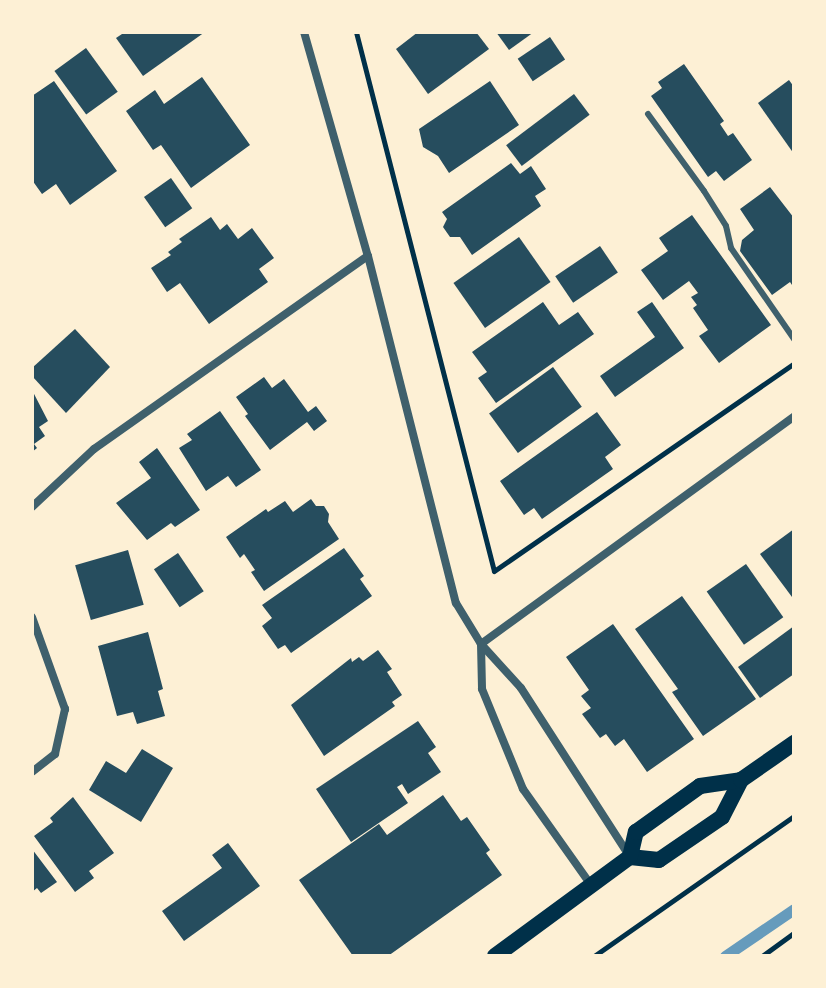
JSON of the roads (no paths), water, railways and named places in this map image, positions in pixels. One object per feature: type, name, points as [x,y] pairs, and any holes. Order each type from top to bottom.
[{"type":"main road","points":[[495,956],[630,857],[636,832],[700,786],[741,780],[794,743]]},
{"type":"main road","points":[[630,857],[659,860],[722,817],[741,780]]},
{"type":"street","points":[[304,32],[368,256],[456,603],[481,644],[521,688],[630,857]]},
{"type":"street","points":[[32,507],[94,449],[368,256]]},
{"type":"street","points":[[481,644],[794,417]]},
{"type":"street","points":[[32,617],[65,709],[55,754],[32,772]]},
{"type":"street","points":[[481,644],[482,689],[523,789],[591,885]]},
{"type":"lane","points":[[648,114],[704,191],[726,226],[731,248],[794,339]]},
{"type":"waterway","points":[[725,956],[794,909]]}]
